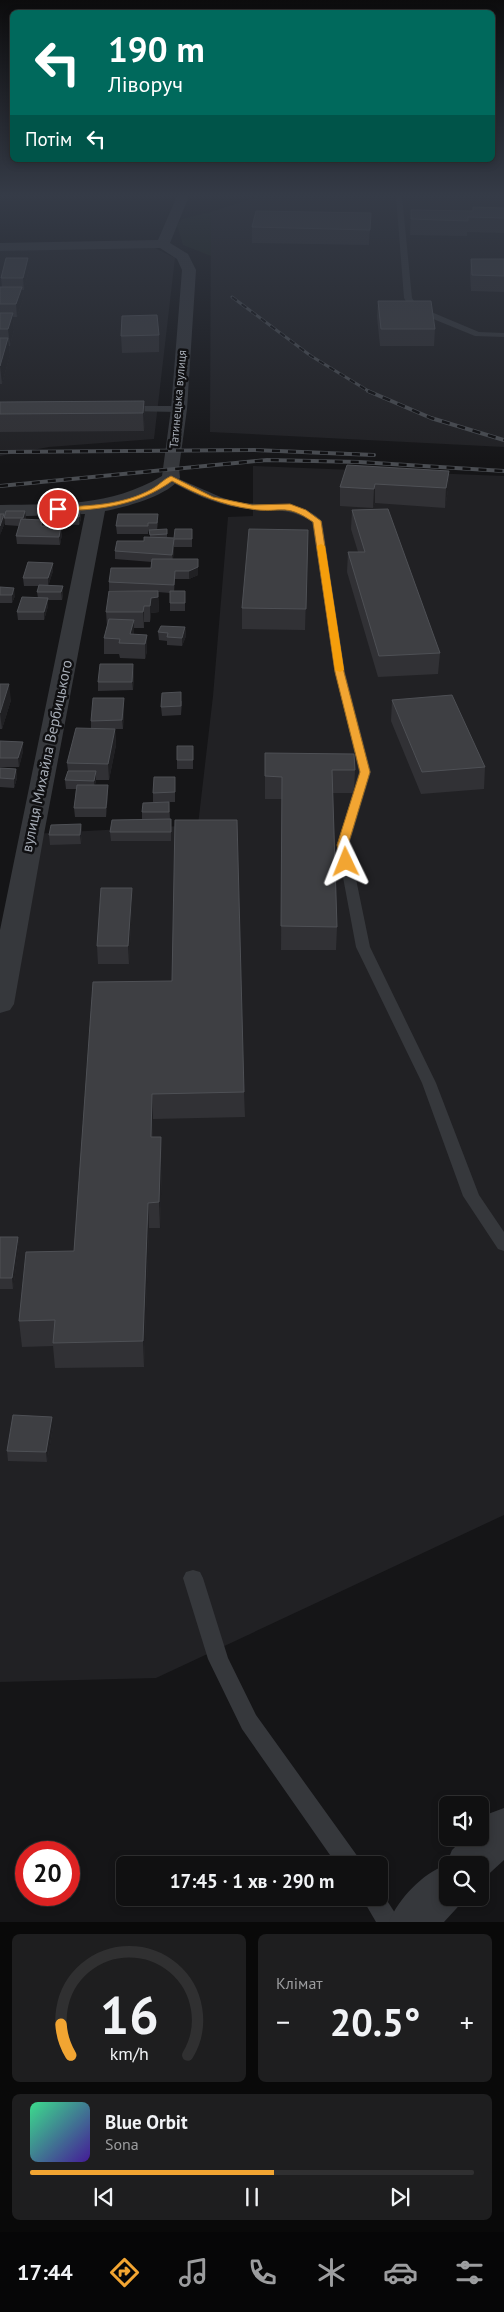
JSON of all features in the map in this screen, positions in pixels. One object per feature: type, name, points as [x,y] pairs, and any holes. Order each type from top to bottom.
[{"type":"street","name":"Татинецька вулиця","points":[[171,478],[170,468],[179,409],[188,286]]},
{"type":"street","points":[[0,511],[96,508],[125,502],[145,494],[171,478]]},
{"type":"street","name":"вулиця Михайла Вербицького","points":[[0,1004],[31,834],[96,518],[96,508]]},
{"type":"street","points":[[477,1856],[504,1829]]},
{"type":"street","points":[[412,1922],[439,1895]]},
{"type":"lane","points":[[407,286],[408,298],[414,308],[478,334],[504,334]]},
{"type":"lane","points":[[120,409],[179,409]]},
{"type":"lane","points":[[171,478],[211,498],[252,507],[290,507],[304,512],[317,521],[340,672],[365,772],[342,845],[363,947],[429,1083],[471,1196],[504,1245]]},
{"type":"lane","points":[[193,1578],[218,1659],[249,1722],[344,1856]]},
{"type":"lane","points":[[379,1906],[390,1922]]},
{"type":"shaded area","points":[[0,286],[172,286],[154,439],[49,447],[0,456]]},
{"type":"shaded area","points":[[211,286],[504,286],[504,447],[210,432]]},
{"type":"shaded area","points":[[253,466],[504,476],[504,1515],[156,1678],[0,1682],[0,1004],[31,834],[198,825],[213,696],[228,517],[253,516]]},
{"type":"building","points":[[0,287],[22,287],[16,304],[0,304]]},
{"type":"building","points":[[378,301],[431,301],[435,329],[381,329]]},
{"type":"building","points":[[0,313],[13,313],[8,329],[0,329]]},
{"type":"building","points":[[157,315],[159,335],[121,336],[122,316]]},
{"type":"building","points":[[0,338],[8,338],[0,366]]},
{"type":"building","points":[[144,401],[143,413],[0,414],[0,402]]},
{"type":"building","points":[[347,465],[449,471],[446,488],[375,484],[374,489],[340,487]]},
{"type":"building","points":[[388,509],[440,653],[379,656],[348,552],[365,552],[352,510]]},
{"type":"building","points":[[6,511],[25,511],[23,518],[4,518]]},
{"type":"building","points":[[59,511],[80,511],[79,517],[58,516]]},
{"type":"building","points":[[0,514],[4,514],[0,526]]},
{"type":"building","points":[[118,514],[158,514],[157,523],[148,523],[148,526],[116,526]]},
{"type":"building","points":[[21,519],[42,520],[41,526],[61,526],[59,537],[16,536]]},
{"type":"building","points":[[167,529],[167,534],[150,535],[149,530]]},
{"type":"building","points":[[175,529],[192,529],[192,539],[174,539],[172,555],[115,551],[117,541],[144,541],[144,537],[174,538]]},
{"type":"building","points":[[249,529],[308,530],[306,609],[242,608]]},
{"type":"building","points":[[152,559],[198,559],[198,567],[189,571],[175,571],[174,585],[109,582],[111,568],[151,568]]},
{"type":"building","points":[[28,562],[53,563],[48,578],[23,578]]},
{"type":"building","points":[[39,585],[63,586],[61,592],[37,592]]},
{"type":"building","points":[[0,587],[14,588],[12,595],[0,595]]},
{"type":"building","points":[[109,591],[158,591],[158,597],[151,598],[150,606],[144,606],[143,612],[106,612]]},
{"type":"building","points":[[170,591],[185,591],[185,603],[170,603]]},
{"type":"building","points":[[22,597],[48,598],[44,612],[17,612]]},
{"type":"building","points":[[109,619],[134,620],[130,634],[147,635],[145,644],[119,643],[120,639],[104,638]]},
{"type":"building","points":[[161,626],[185,627],[182,638],[167,637],[168,633],[158,632]]},
{"type":"building","points":[[100,664],[133,664],[132,682],[98,682]]},
{"type":"building","points":[[0,684],[9,684],[0,713]]},
{"type":"building","points":[[181,692],[181,706],[161,707],[162,693]]},
{"type":"building","points":[[452,695],[485,767],[422,772],[392,700]]},
{"type":"building","points":[[93,698],[124,698],[122,720],[91,721]]},
{"type":"building","points":[[76,728],[115,729],[108,764],[67,763]]},
{"type":"building","points":[[0,741],[23,742],[18,758],[0,758]]},
{"type":"building","points":[[177,746],[193,746],[193,760],[177,760]]},
{"type":"building","points":[[265,753],[354,754],[355,770],[332,770],[337,927],[281,926],[282,777],[265,776]]},
{"type":"building","points":[[0,768],[16,769],[14,779],[0,778]]},
{"type":"building","points":[[68,771],[96,771],[94,781],[65,780]]},
{"type":"building","points":[[154,777],[175,777],[175,792],[153,793]]},
{"type":"building","points":[[77,785],[108,785],[106,808],[74,808]]},
{"type":"building","points":[[169,802],[169,812],[142,812],[143,803]]},
{"type":"building","points":[[171,819],[171,832],[110,832],[112,820]]},
{"type":"building","points":[[175,820],[237,820],[244,1092],[152,1094],[151,1137],[161,1137],[159,1202],[148,1203],[143,1341],[53,1343],[55,1320],[19,1321],[26,1252],[74,1251],[93,982],[172,981]]},
{"type":"building","points":[[81,824],[80,835],[49,835],[51,825]]},
{"type":"building","points":[[101,888],[132,888],[128,946],[97,946]]},
{"type":"building","points":[[0,1237],[18,1237],[12,1278],[0,1278]]},
{"type":"building","points":[[13,1415],[52,1417],[46,1452],[7,1451]]},
{"type":"railway","points":[[232,297],[311,356],[369,392]]},
{"type":"railway","points":[[369,392],[431,418],[504,440]]},
{"type":"railway","points":[[0,452],[254,450],[374,455]]},
{"type":"railway","points":[[0,486],[267,460],[359,462],[504,471]]},
{"type":"slow traffic","points":[[321,546],[340,670]]},
{"type":"route","points":[[58,509],[96,508],[125,502],[154,490],[171,478],[189,489],[211,498],[252,507],[290,507],[304,512],[317,521],[340,672],[365,772],[342,845],[346,862]]}]
